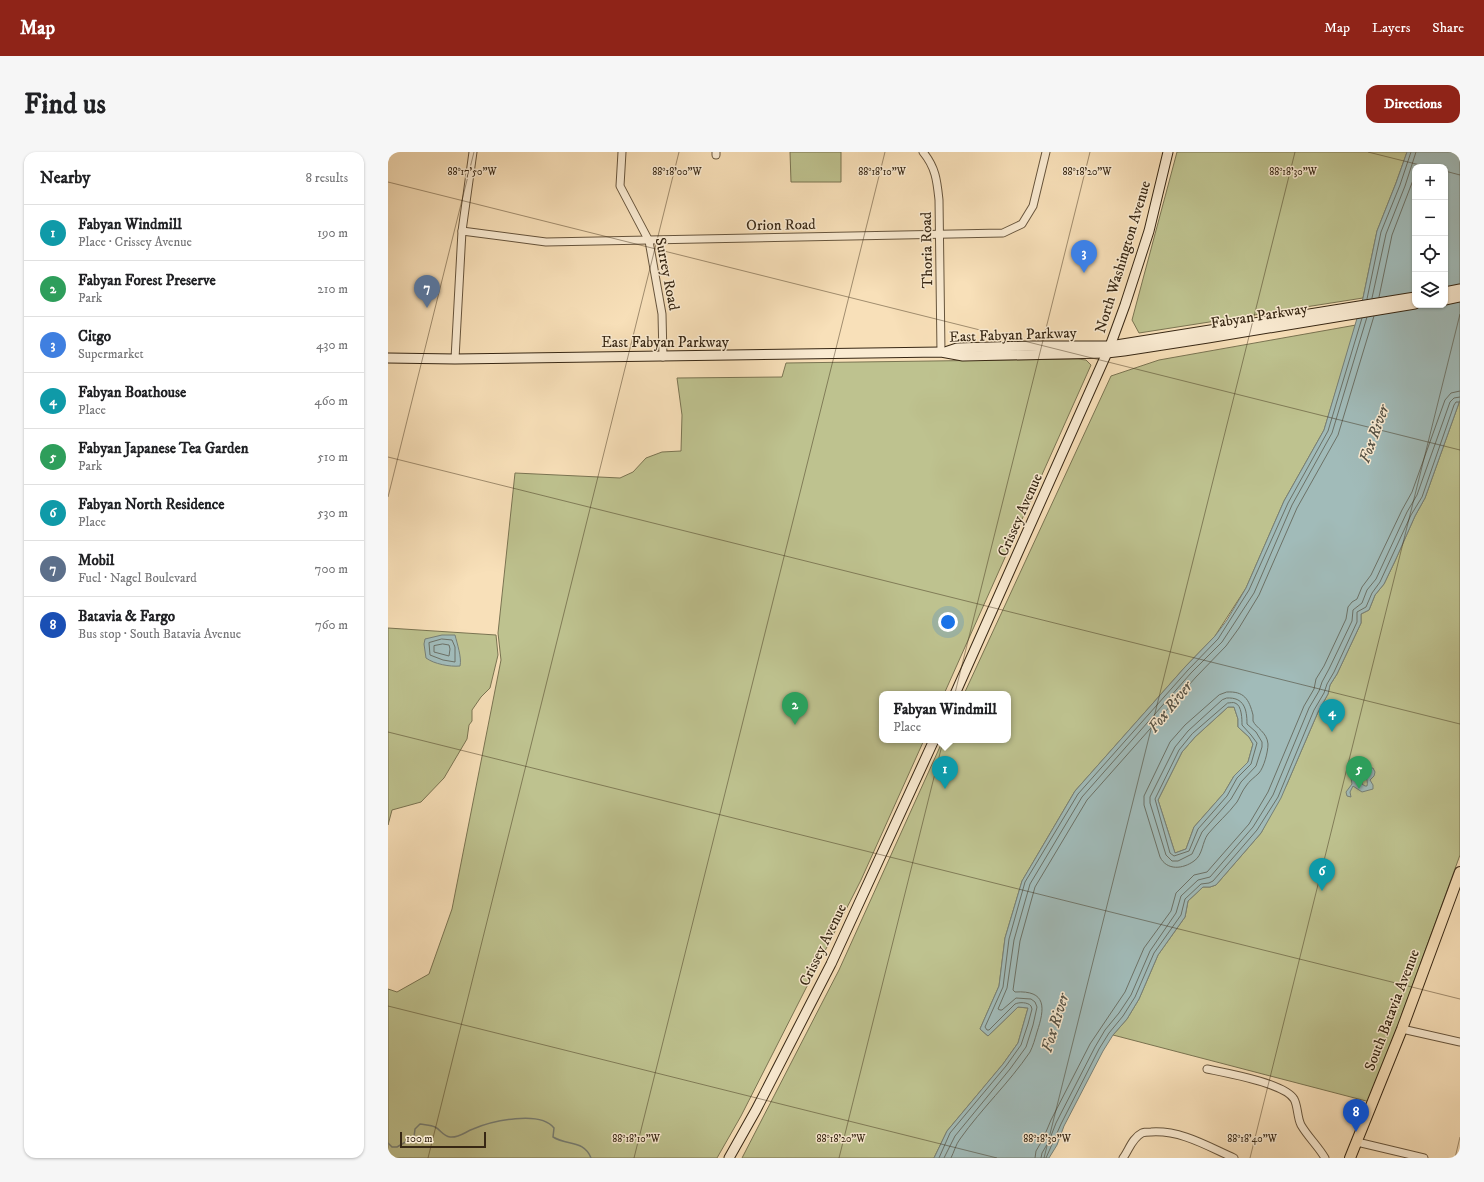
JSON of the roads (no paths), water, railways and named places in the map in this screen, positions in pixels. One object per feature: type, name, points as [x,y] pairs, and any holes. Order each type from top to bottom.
[{"type":"main road","name":"North Washington Avenue","points":[[1109,350],[1149,230],[1168,152]]},
{"type":"main road","points":[[1448,291],[1460,289]]},
{"type":"main road","points":[[1448,299],[1460,297]]},
{"type":"main road","name":"Fabyan Parkway","points":[[1208,335],[1412,298]]},
{"type":"main road","name":"Fabyan Parkway","points":[[1109,350],[1412,304]]},
{"type":"main road","name":"East Fabyan Parkway","points":[[388,358],[455,359],[663,357],[941,352],[965,348],[1030,346],[1109,350]]},
{"type":"main road","name":"Crissey Avenue","points":[[955,691],[1109,350]]},
{"type":"main road","name":"Crissey Avenue","points":[[729,1158],[756,1110],[831,964],[933,743]]},
{"type":"main road","name":"South Batavia Avenue","points":[[1350,1158],[1402,1029],[1460,872]]},
{"type":"street","points":[[455,359],[462,231],[473,152]]},
{"type":"street","name":"Surrey Road","points":[[622,152],[620,186],[649,241],[662,314],[663,357]]},
{"type":"street","name":"Thoria Road","points":[[923,152],[931,162],[937,178],[939,200],[941,352]]},
{"type":"street","name":"Orion Road","points":[[462,231],[546,242],[1003,234],[1022,224],[1033,206],[1046,152]]},
{"type":"street","points":[[1402,1029],[1460,1042]]},
{"type":"street","points":[[1207,1069],[1268,1084],[1284,1090],[1294,1098],[1297,1115],[1301,1125],[1318,1147],[1324,1158]]},
{"type":"street","points":[[1123,1158],[1133,1141],[1142,1133],[1159,1132],[1179,1135],[1202,1142],[1234,1158]]},
{"type":"street","points":[[1356,1142],[1424,1158]]},
{"type":"water","name":"Fox River","points":[[1407,152],[1460,152],[1460,400],[1425,498],[1415,516],[1395,561],[1384,584],[1375,595],[1369,610],[1361,614],[1361,623],[1337,674],[1330,685],[1328,694],[1318,712],[1281,798],[1261,833],[1216,885],[1203,887],[1188,901],[1185,917],[1158,955],[1139,999],[1127,1019],[1113,1035],[1103,1051],[1064,1126],[1057,1145],[1049,1158],[934,1158],[947,1131],[1003,1064],[1018,1043],[1028,1008],[1018,1007],[988,1036],[980,1029],[999,986],[1005,938],[1022,881],[1075,791],[1185,667],[1215,636],[1227,620],[1246,588],[1284,501],[1324,430],[1363,298],[1377,231]],"holes":[[[1228,707],[1234,707],[1238,719],[1238,727],[1249,737],[1253,744],[1248,762],[1234,776],[1224,793],[1194,827],[1186,849],[1175,853],[1158,800],[1182,752],[1195,737]]]},
{"type":"water","points":[[442,635],[455,635],[460,655],[460,666],[442,665],[426,658],[424,644],[425,639]]},
{"type":"water","points":[[1369,768],[1373,768],[1375,772],[1374,776],[1370,780],[1373,785],[1373,789],[1362,792],[1353,786],[1350,792],[1351,797],[1347,796],[1346,792],[1352,784],[1351,778],[1354,773],[1362,773],[1362,784],[1367,786],[1366,772]]},
{"type":"waterway","points":[[388,1143],[392,1147],[397,1147],[414,1137],[415,1129],[420,1124],[433,1126],[446,1135],[453,1137],[459,1136],[481,1126],[503,1120],[527,1118],[538,1119],[547,1123],[554,1128],[553,1137],[584,1148],[591,1158]]},
{"type":"place","name":"Citgo","points":[[1084,273]]},
{"type":"place","name":"Mobil","points":[[427,308]]},
{"type":"place","name":"Fabyan Forest Preserve","points":[[795,725]]},
{"type":"place","name":"Fabyan Boathouse","points":[[1332,732]]},
{"type":"place","name":"Fabyan Windmill","points":[[945,789]]},
{"type":"place","name":"Fabyan Japanese Tea Garden","points":[[1359,789]]},
{"type":"place","name":"Fabyan North Residence","points":[[1322,891]]},
{"type":"place","name":"Batavia & Fargo","points":[[1356,1132]]}]
